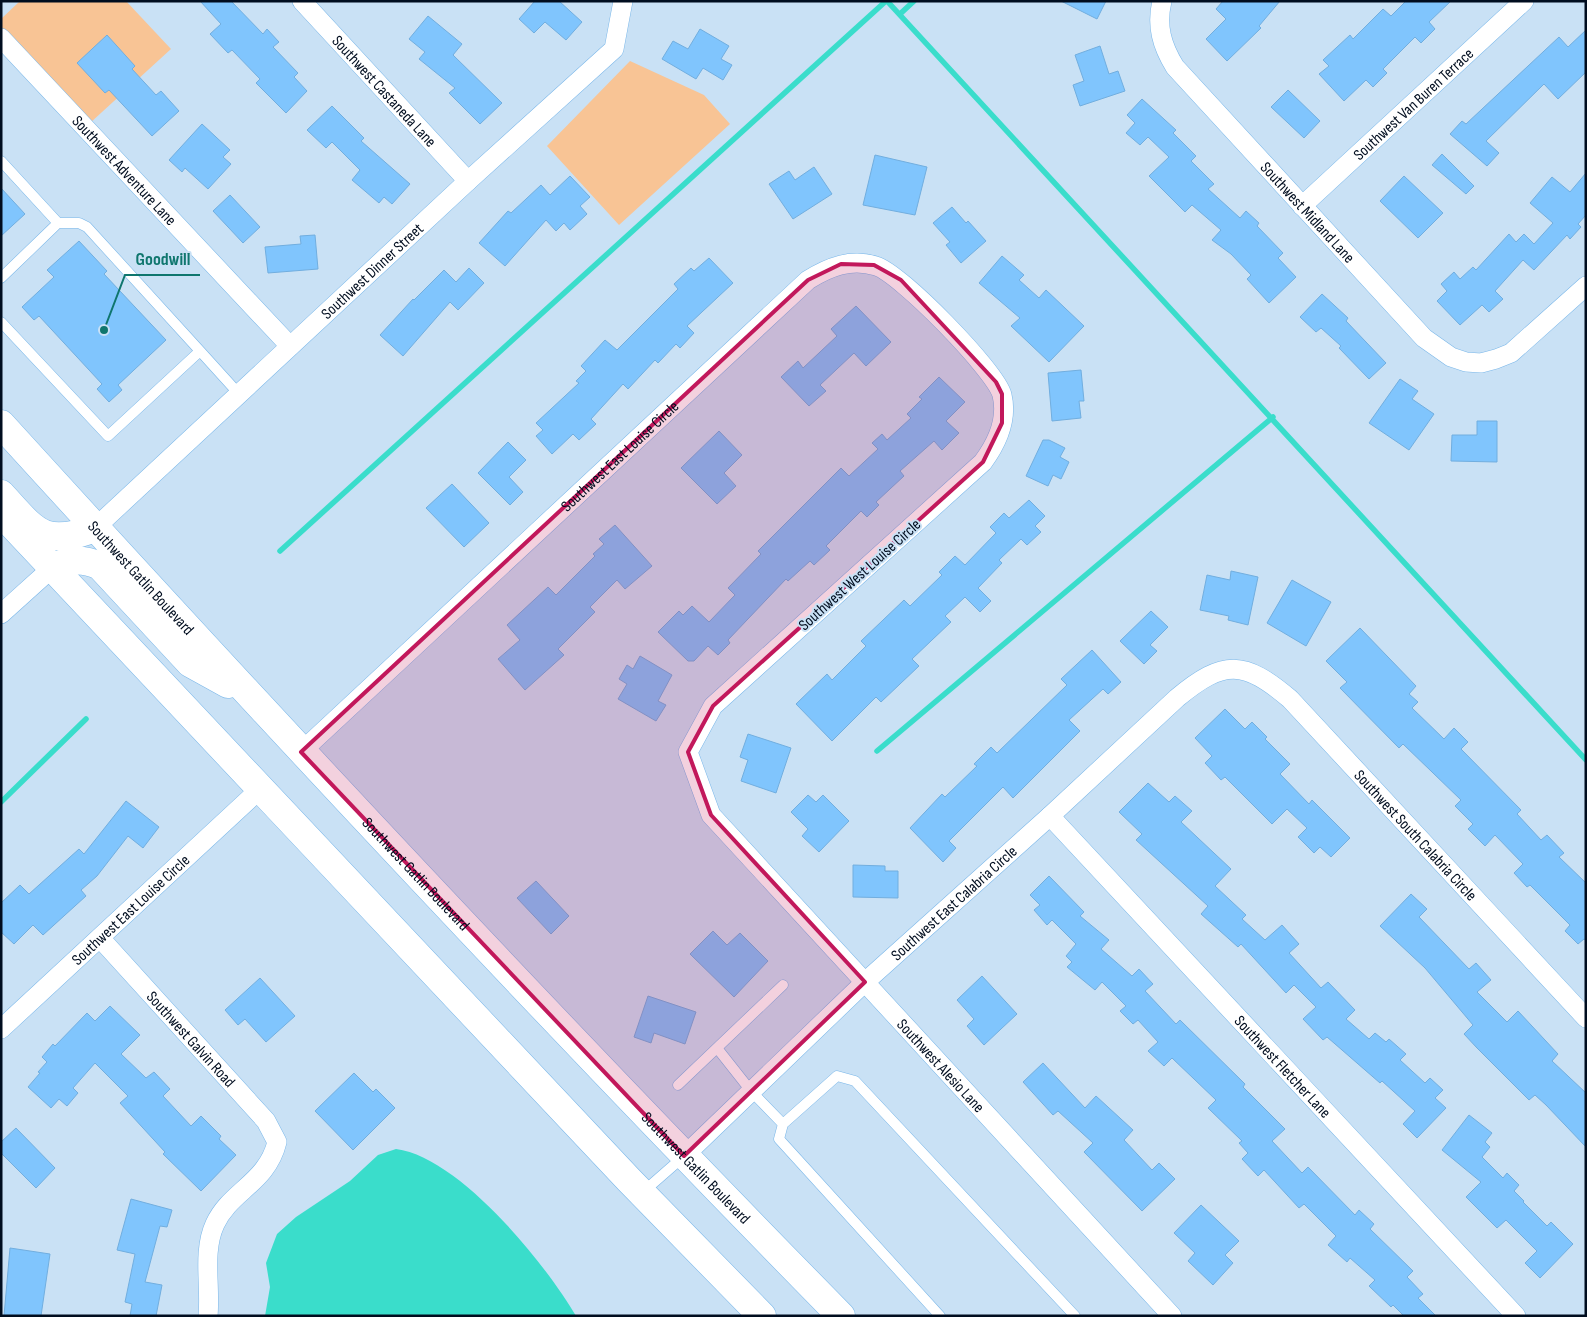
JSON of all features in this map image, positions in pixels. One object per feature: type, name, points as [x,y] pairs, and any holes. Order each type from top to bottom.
[{"type":"main road","points":[[1,408],[35,446],[56,484]]},
{"type":"main road","name":"Southwest Gatlin Boulevard","points":[[1,424],[301,752],[684,1156],[842,1316]]},
{"type":"main road","points":[[1,494],[37,531],[47,536],[74,536],[96,528]]},
{"type":"main road","points":[[1,514],[259,790],[642,1193],[762,1316]]},
{"type":"main road","points":[[52,568],[62,563],[80,559],[100,566],[190,663],[247,694]]},
{"type":"street","name":"Southwest Castaneda Lane","points":[[302,1],[468,181]]},
{"type":"street","name":"Southwest Dinner Street","points":[[96,528],[468,181],[614,49],[623,1]]},
{"type":"street","name":"Southwest Midland Lane","points":[[1162,1],[1158,22],[1161,38],[1166,52],[1175,67],[1424,338],[1440,350],[1451,357],[1474,362],[1489,361],[1511,353],[1586,286]]},
{"type":"street","name":"Southwest Van Buren Terrace","points":[[1302,206],[1524,1]]},
{"type":"street","name":"Southwest Adventure Lane","points":[[1,38],[290,346]]},
{"type":"street","name":"Southwest East Louise Circle","points":[[301,752],[808,280],[826,269],[841,264],[859,263],[888,270],[954,334]]},
{"type":"street","name":"Southwest West Louise Circle","points":[[711,815],[688,752],[713,706],[983,462],[998,439],[1003,416],[1002,394],[996,382],[954,334]]},
{"type":"street","points":[[1,614],[52,568]]},
{"type":"street","name":"Southwest East Calabria Circle","points":[[684,1156],[865,982],[1195,683],[1208,675],[1234,668]]},
{"type":"street","name":"Southwest South Calabria Circle","points":[[1234,668],[1258,674],[1290,699],[1586,1018]]},
{"type":"street","name":"Southwest East Louise Circle","points":[[1,1029],[259,790]]},
{"type":"street","name":"Southwest Alesio Lane","points":[[711,815],[1172,1316]]},
{"type":"street","name":"Southwest Fletcher Lane","points":[[1050,816],[1516,1316]]},
{"type":"street","name":"Southwest Galvin Road","points":[[100,938],[266,1121],[277,1142],[272,1159],[265,1170],[221,1212],[214,1225],[209,1242],[208,1316]]},
{"type":"lane","points":[[1,162],[58,223]]},
{"type":"lane","points":[[1,278],[58,223],[79,223],[87,227],[239,394]]},
{"type":"lane","points":[[1,322],[108,436],[200,351]]},
{"type":"lane","points":[[678,1085],[783,985]]},
{"type":"lane","points":[[717,1048],[751,1091],[783,1124]]},
{"type":"lane","points":[[940,1316],[779,1138],[783,1124],[836,1076],[855,1081],[1075,1316]]},
{"type":"lane","points":[[642,1193],[684,1156]]},
{"type":"highlighted area","points":[[841,264],[874,265],[901,280],[996,382],[1002,394],[1002,423],[983,462],[713,706],[688,752],[711,815],[865,982],[684,1156],[301,752],[808,280]]},
{"type":"shaded area","points":[[20,1],[126,1],[171,49],[90,123],[1,29],[1,19]]},
{"type":"shaded area","points":[[630,61],[704,95],[730,124],[619,225],[547,146]]},
{"type":"shaded area","points":[[396,1149],[421,1156],[446,1171],[472,1191],[522,1242],[544,1269],[576,1316],[265,1316],[270,1287],[266,1263],[277,1234],[296,1217],[350,1181],[378,1155]]},
{"type":"building","points":[[200,1],[231,1],[263,34],[267,29],[279,42],[273,47],[298,73],[294,77],[307,91],[286,113],[256,83],[260,79],[232,50],[228,53],[210,34],[221,24]]},
{"type":"building","points":[[535,1],[559,1],[582,22],[566,40],[545,22],[534,33],[519,19]]},
{"type":"building","points":[[1061,1],[1106,1],[1097,19]]},
{"type":"building","points":[[1223,1],[1280,1],[1259,26],[1261,28],[1227,61],[1206,39],[1226,19],[1216,9]]},
{"type":"building","points":[[1406,1],[1451,1],[1429,22],[1435,29],[1421,43],[1415,37],[1383,69],[1387,73],[1373,87],[1366,80],[1344,101],[1319,74],[1329,66],[1323,60],[1350,35],[1353,39],[1383,9],[1391,16]]},
{"type":"building","points":[[428,16],[462,44],[453,55],[502,103],[480,124],[449,93],[455,88],[419,59],[425,52],[409,39]]},
{"type":"building","points":[[700,29],[729,46],[721,59],[732,65],[723,80],[703,68],[696,79],[662,59],[673,41],[688,49]]},
{"type":"building","points":[[1586,30],[1586,72],[1558,99],[1544,84],[1486,141],[1499,153],[1487,166],[1450,134],[1462,121],[1466,124],[1559,37],[1568,47]]},
{"type":"building","points":[[107,35],[135,66],[132,69],[156,95],[161,91],[179,111],[152,136],[109,90],[105,93],[77,63]]},
{"type":"building","points":[[1100,46],[1109,74],[1118,71],[1125,91],[1080,106],[1073,85],[1084,81],[1075,55]]},
{"type":"building","points":[[1288,90],[1320,121],[1304,138],[1271,107]]},
{"type":"building","points":[[1142,99],[1176,130],[1173,133],[1196,156],[1191,161],[1214,184],[1208,189],[1240,218],[1246,211],[1259,223],[1257,226],[1283,253],[1278,258],[1296,277],[1269,303],[1247,279],[1251,275],[1231,254],[1212,240],[1221,230],[1192,205],[1185,212],[1149,176],[1169,157],[1148,137],[1140,145],[1126,133],[1135,123],[1127,115]]},
{"type":"building","points":[[332,106],[364,138],[361,141],[410,184],[392,204],[384,197],[379,203],[352,180],[360,170],[332,142],[326,148],[307,130]]},
{"type":"building","points":[[202,124],[230,150],[223,157],[231,164],[208,189],[185,168],[182,172],[169,160]]},
{"type":"building","points":[[1442,154],[1474,186],[1466,194],[1432,165]]},
{"type":"building","points":[[875,155],[927,167],[915,215],[863,205]]},
{"type":"building","points":[[814,167],[832,194],[793,219],[769,184],[789,171],[795,180]]},
{"type":"building","points":[[1586,173],[1586,215],[1578,224],[1581,227],[1570,239],[1567,235],[1534,270],[1523,260],[1495,291],[1503,299],[1489,312],[1482,305],[1460,325],[1437,301],[1447,291],[1441,284],[1454,272],[1460,279],[1473,267],[1476,270],[1509,234],[1516,242],[1524,234],[1534,244],[1553,223],[1530,203],[1552,177],[1570,192]]},
{"type":"building","points":[[570,176],[590,197],[580,206],[587,214],[570,230],[564,223],[556,231],[546,220],[505,266],[479,243],[508,211],[511,213],[541,185],[550,195]]},
{"type":"building","points":[[1404,176],[1443,213],[1418,238],[1380,201]]},
{"type":"building","points":[[1,188],[25,214],[1,236]]},
{"type":"building","points":[[230,195],[260,227],[243,243],[213,211]]},
{"type":"building","points":[[952,207],[986,241],[961,263],[946,245],[950,242],[933,223]]},
{"type":"building","points":[[315,235],[318,269],[268,273],[265,247],[301,244],[300,236]]},
{"type":"building","points":[[79,241],[107,271],[104,274],[166,340],[118,385],[122,390],[109,402],[97,389],[102,384],[39,316],[34,320],[22,307],[54,277],[47,270]]},
{"type":"building","points":[[1002,256],[1024,275],[1019,280],[1039,298],[1046,290],[1084,326],[1049,362],[1011,326],[1020,318],[979,283]]},
{"type":"building","points":[[709,258],[733,283],[687,326],[694,333],[680,348],[676,344],[658,363],[655,360],[628,389],[623,384],[591,419],[596,424],[579,440],[573,434],[552,454],[536,436],[543,430],[536,423],[579,383],[576,381],[586,371],[581,366],[605,340],[617,350],[678,289],[674,284],[691,268],[694,271]]},
{"type":"building","points":[[469,268],[484,283],[458,310],[450,302],[403,356],[380,335],[413,299],[444,270],[456,282]]},
{"type":"building","points":[[1322,294],[1348,318],[1346,321],[1386,363],[1369,379],[1339,348],[1341,346],[1321,328],[1316,332],[1300,317]]},
{"type":"building","points":[[856,306],[891,342],[866,366],[854,353],[820,385],[826,391],[809,406],[781,377],[798,361],[803,368],[837,336],[831,329]]},
{"type":"building","points":[[1081,370],[1084,401],[1079,401],[1081,418],[1052,421],[1048,373]]},
{"type":"building","points":[[939,377],[965,402],[946,421],[959,433],[942,450],[934,441],[900,471],[904,476],[876,502],[879,505],[867,517],[861,511],[826,546],[830,550],[814,565],[810,561],[788,581],[786,579],[728,640],[730,643],[718,655],[708,646],[694,661],[688,661],[658,632],[679,611],[683,615],[692,606],[709,622],[735,595],[728,588],[761,554],[758,551],[841,468],[849,476],[878,449],[872,443],[882,434],[887,440],[911,418],[907,414],[922,399],[919,397]]},
{"type":"building","points":[[1400,379],[1418,391],[1412,399],[1434,414],[1409,450],[1369,423]]},
{"type":"building","points":[[1477,421],[1497,421],[1497,462],[1451,461],[1452,435],[1477,435]]},
{"type":"building","points":[[719,431],[742,455],[724,473],[736,486],[717,504],[681,468]]},
{"type":"building","points":[[1043,440],[1049,440],[1065,448],[1060,457],[1069,462],[1061,479],[1053,475],[1048,486],[1026,476]]},
{"type":"building","points":[[508,442],[526,460],[509,477],[523,492],[510,505],[478,473]]},
{"type":"building","points":[[452,484],[489,523],[464,547],[426,508]]},
{"type":"building","points":[[1029,500],[1045,516],[1035,526],[1041,532],[1027,545],[1021,539],[999,560],[1002,563],[978,588],[991,601],[980,612],[965,597],[945,616],[951,622],[912,659],[919,666],[881,702],[876,697],[832,741],[796,704],[827,674],[832,680],[866,646],[861,641],[904,600],[910,606],[942,575],[939,572],[955,556],[965,565],[996,533],[990,527],[1004,513],[1009,518]]},
{"type":"building","points":[[615,525],[652,566],[625,589],[617,580],[590,607],[595,612],[558,649],[564,655],[525,690],[498,659],[520,640],[507,625],[548,587],[556,595],[595,556],[593,554],[604,544],[599,539]]},
{"type":"building","points":[[1231,571],[1258,577],[1248,625],[1228,620],[1229,616],[1200,610],[1207,575],[1230,580]]},
{"type":"building","points":[[1292,580],[1331,602],[1306,646],[1267,623]]},
{"type":"building","points":[[1151,611],[1168,627],[1150,645],[1157,651],[1144,664],[1120,641]]},
{"type":"building","points":[[1360,628],[1416,686],[1409,694],[1418,702],[1412,708],[1444,739],[1454,728],[1468,742],[1461,749],[1521,810],[1517,814],[1541,840],[1547,835],[1564,853],[1559,857],[1586,883],[1586,940],[1584,939],[1578,944],[1565,931],[1570,925],[1530,885],[1527,887],[1514,873],[1523,864],[1495,835],[1485,846],[1468,829],[1473,824],[1455,806],[1461,800],[1403,744],[1399,748],[1340,688],[1347,682],[1326,661]]},
{"type":"building","points":[[1092,650],[1121,682],[1108,694],[1103,689],[1069,720],[1080,731],[1013,798],[1003,787],[949,841],[956,848],[943,862],[910,828],[942,794],[945,797],[977,766],[974,764],[991,747],[997,753],[1067,685],[1061,679]]},
{"type":"building","points":[[640,656],[672,675],[658,701],[666,705],[656,721],[618,699],[627,684],[619,679],[627,665],[633,669]]},
{"type":"building","points":[[1225,709],[1245,729],[1252,722],[1267,737],[1265,739],[1290,764],[1280,774],[1309,804],[1312,800],[1350,838],[1331,857],[1320,847],[1314,853],[1298,837],[1307,828],[1287,809],[1272,824],[1225,777],[1221,780],[1205,763],[1212,756],[1195,738]]},
{"type":"building","points":[[748,734],[791,748],[776,793],[741,781],[748,760],[740,757]]},
{"type":"building","points":[[1148,783],[1169,802],[1175,796],[1192,811],[1181,822],[1231,869],[1215,886],[1246,915],[1242,919],[1265,940],[1282,925],[1299,944],[1289,953],[1321,988],[1328,982],[1355,1010],[1346,1019],[1369,1039],[1375,1033],[1386,1042],[1389,1039],[1406,1054],[1400,1060],[1425,1083],[1430,1078],[1443,1090],[1435,1098],[1446,1108],[1417,1138],[1403,1124],[1415,1111],[1382,1081],[1380,1083],[1327,1037],[1323,1040],[1303,1019],[1316,1007],[1294,985],[1286,993],[1241,944],[1238,947],[1201,914],[1208,906],[1136,840],[1142,834],[1119,812]]},
{"type":"building","points":[[808,795],[816,802],[823,795],[849,821],[819,852],[802,836],[808,829],[791,812]]},
{"type":"building","points":[[126,801],[159,827],[143,848],[128,836],[97,876],[81,890],[86,896],[43,935],[33,925],[14,944],[1,932],[1,903],[20,885],[29,894],[79,849],[84,854]]},
{"type":"building","points":[[853,865],[885,866],[885,871],[898,871],[898,898],[853,897]]},
{"type":"building","points":[[1049,876],[1084,912],[1080,916],[1109,940],[1101,949],[1132,976],[1139,969],[1153,984],[1145,991],[1176,1024],[1180,1020],[1245,1084],[1243,1087],[1285,1129],[1272,1141],[1302,1173],[1308,1167],[1355,1215],[1359,1210],[1374,1224],[1370,1229],[1413,1271],[1407,1277],[1423,1294],[1418,1298],[1436,1316],[1404,1316],[1393,1305],[1391,1307],[1369,1286],[1375,1280],[1350,1258],[1347,1262],[1328,1245],[1336,1236],[1304,1204],[1299,1208],[1264,1170],[1258,1176],[1242,1159],[1248,1153],[1239,1143],[1242,1141],[1208,1108],[1216,1100],[1172,1058],[1164,1066],[1148,1051],[1158,1042],[1138,1020],[1133,1024],[1120,1011],[1126,1006],[1102,982],[1095,990],[1067,967],[1072,962],[1066,956],[1076,944],[1052,920],[1047,925],[1034,910],[1040,905],[1030,895]]},
{"type":"building","points":[[536,881],[569,916],[551,934],[517,898]]},
{"type":"building","points":[[1411,894],[1427,909],[1419,917],[1469,969],[1476,963],[1491,980],[1477,992],[1507,1022],[1518,1011],[1558,1054],[1552,1061],[1586,1093],[1586,1147],[1535,1095],[1529,1100],[1477,1048],[1464,1034],[1473,1025],[1425,968],[1380,926]]},
{"type":"building","points":[[713,931],[727,945],[740,933],[768,961],[734,997],[690,954]]},
{"type":"building","points":[[982,976],[1017,1014],[984,1045],[967,1026],[974,1019],[957,1000]]},
{"type":"building","points":[[260,978],[295,1016],[266,1042],[245,1019],[238,1025],[225,1010]]},
{"type":"building","points":[[648,996],[696,1012],[685,1044],[654,1033],[651,1043],[634,1037]]},
{"type":"building","points":[[110,1006],[140,1035],[121,1054],[146,1078],[154,1072],[170,1089],[163,1096],[191,1126],[201,1116],[221,1136],[219,1139],[236,1155],[201,1191],[163,1154],[165,1152],[120,1103],[128,1096],[95,1063],[73,1088],[78,1093],[67,1106],[59,1099],[51,1108],[28,1087],[47,1062],[42,1057],[53,1044],[55,1046],[87,1013],[95,1021]]},
{"type":"building","points":[[1043,1063],[1085,1108],[1096,1096],[1133,1130],[1124,1140],[1152,1170],[1159,1163],[1175,1179],[1142,1211],[1084,1152],[1093,1143],[1058,1111],[1053,1115],[1023,1082]]},
{"type":"building","points":[[354,1073],[373,1092],[376,1089],[395,1108],[353,1150],[315,1111]]},
{"type":"building","points":[[1469,1115],[1492,1133],[1485,1142],[1490,1147],[1482,1157],[1503,1178],[1507,1173],[1519,1185],[1514,1191],[1523,1202],[1547,1226],[1551,1222],[1573,1244],[1540,1278],[1525,1263],[1537,1251],[1506,1220],[1497,1228],[1466,1197],[1481,1182],[1442,1150]]},
{"type":"building","points":[[16,1128],[55,1168],[36,1188],[1,1153],[1,1142]]},
{"type":"building","points":[[131,1199],[172,1210],[167,1227],[160,1226],[145,1282],[162,1285],[156,1316],[130,1316],[132,1304],[125,1302],[135,1254],[117,1250]]},
{"type":"building","points":[[1201,1205],[1239,1241],[1225,1255],[1233,1263],[1213,1285],[1188,1261],[1195,1253],[1174,1233]]},
{"type":"building","points":[[10,1248],[50,1254],[41,1316],[4,1316]]},
{"type":"waterway","points":[[280,551],[886,1]]},
{"type":"waterway","points":[[887,1],[1586,760]]},
{"type":"waterway","points":[[900,14],[914,1]]},
{"type":"waterway","points":[[877,751],[1273,417]]},
{"type":"waterway","points":[[1,802],[86,719]]},
{"type":"place","name":"Goodwill","points":[[104,330]]}]
